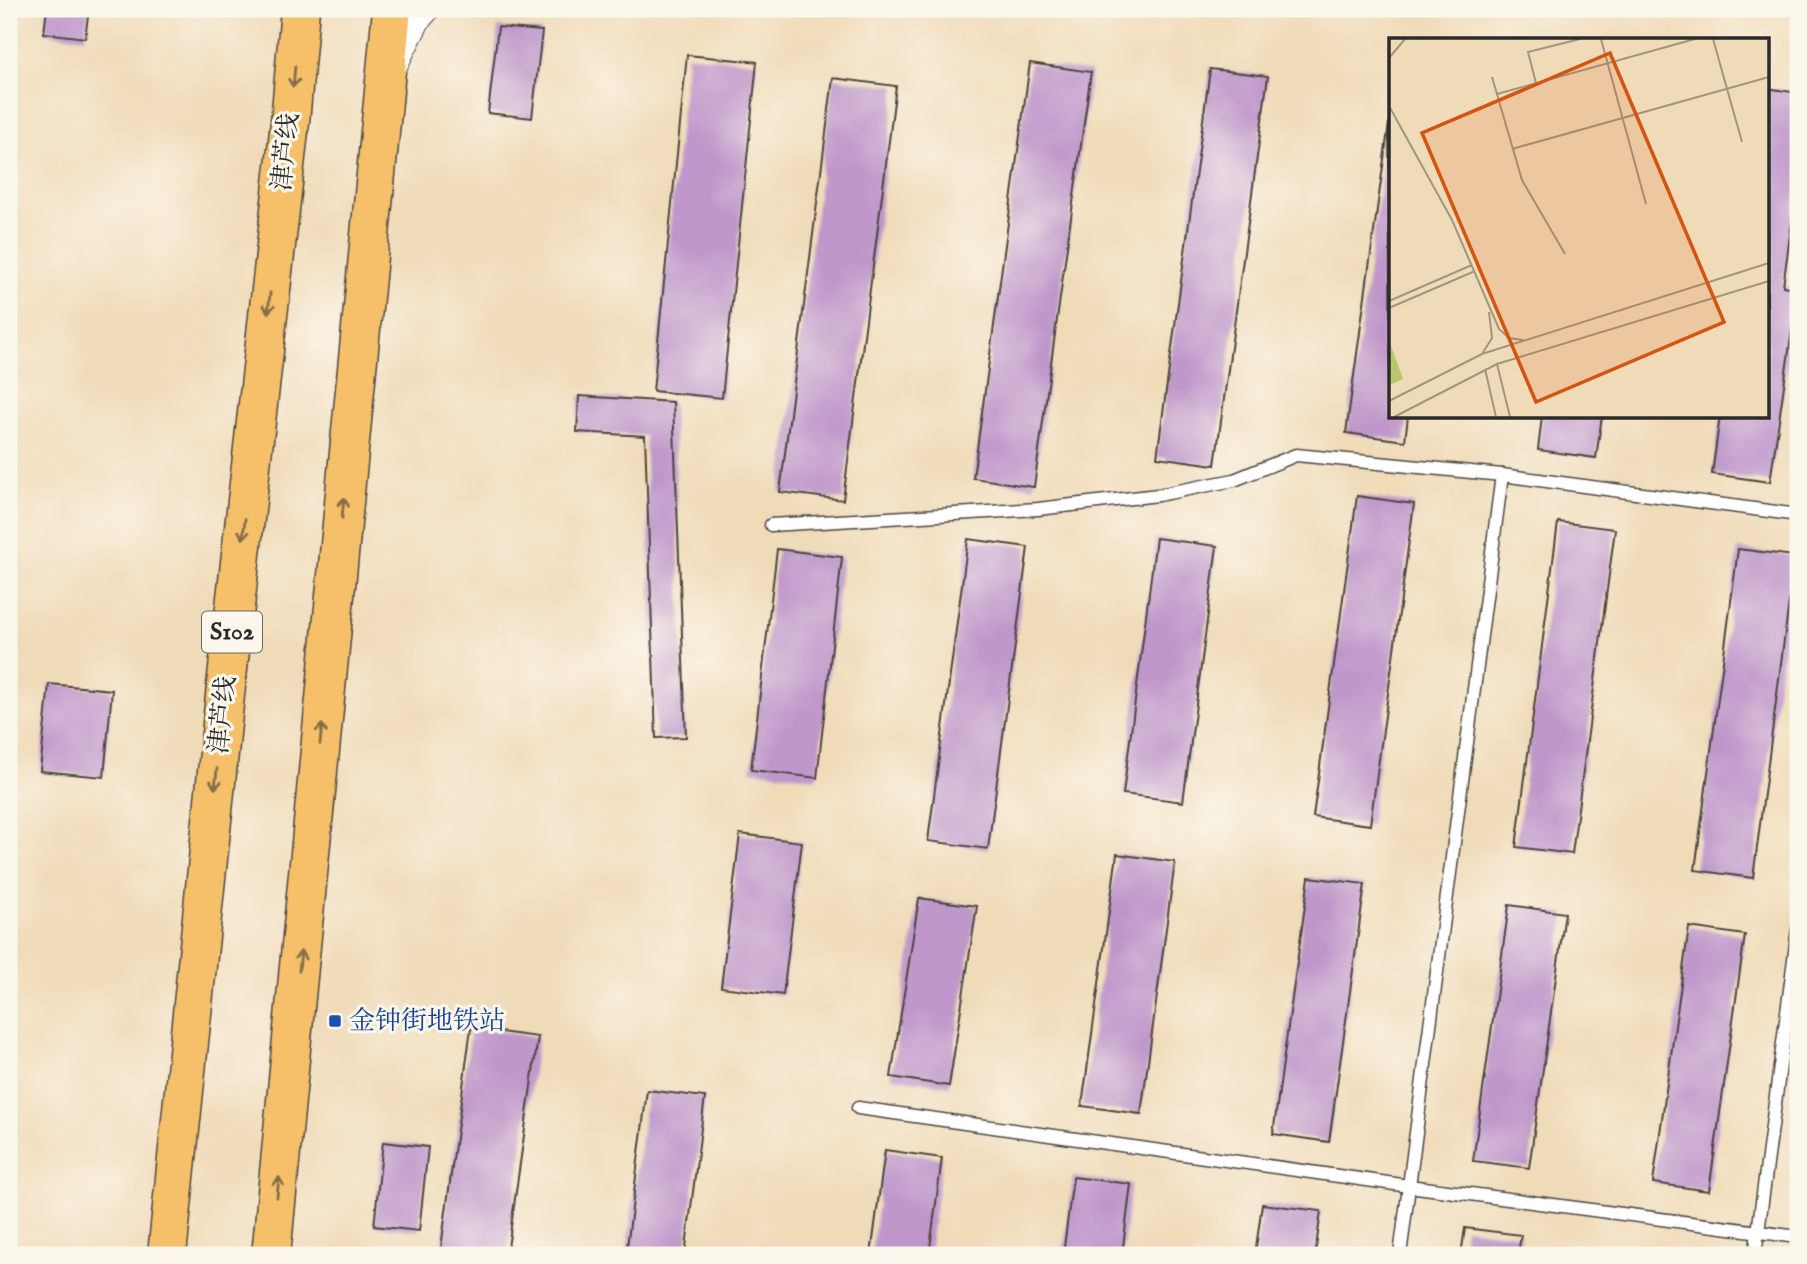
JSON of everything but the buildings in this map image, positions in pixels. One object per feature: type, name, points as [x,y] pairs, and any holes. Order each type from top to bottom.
[{"type":"highway","name":"津芦线","points":[[167,1255],[300,9]]},
{"type":"highway","points":[[271,1255],[392,9]]},
{"type":"street","points":[[385,80],[411,27],[424,9]]},
{"type":"lane","points":[[771,525],[1038,509],[1158,495],[1234,480],[1296,455],[1502,475],[1798,516]]},
{"type":"lane","points":[[1400,1255],[1502,475]]},
{"type":"lane","points":[[1755,1255],[1798,929]]},
{"type":"lane","points":[[858,1108],[1409,1186],[1798,1237]]},
{"type":"place","name":"金钟街地铁站","points":[[335,1021]]}]
